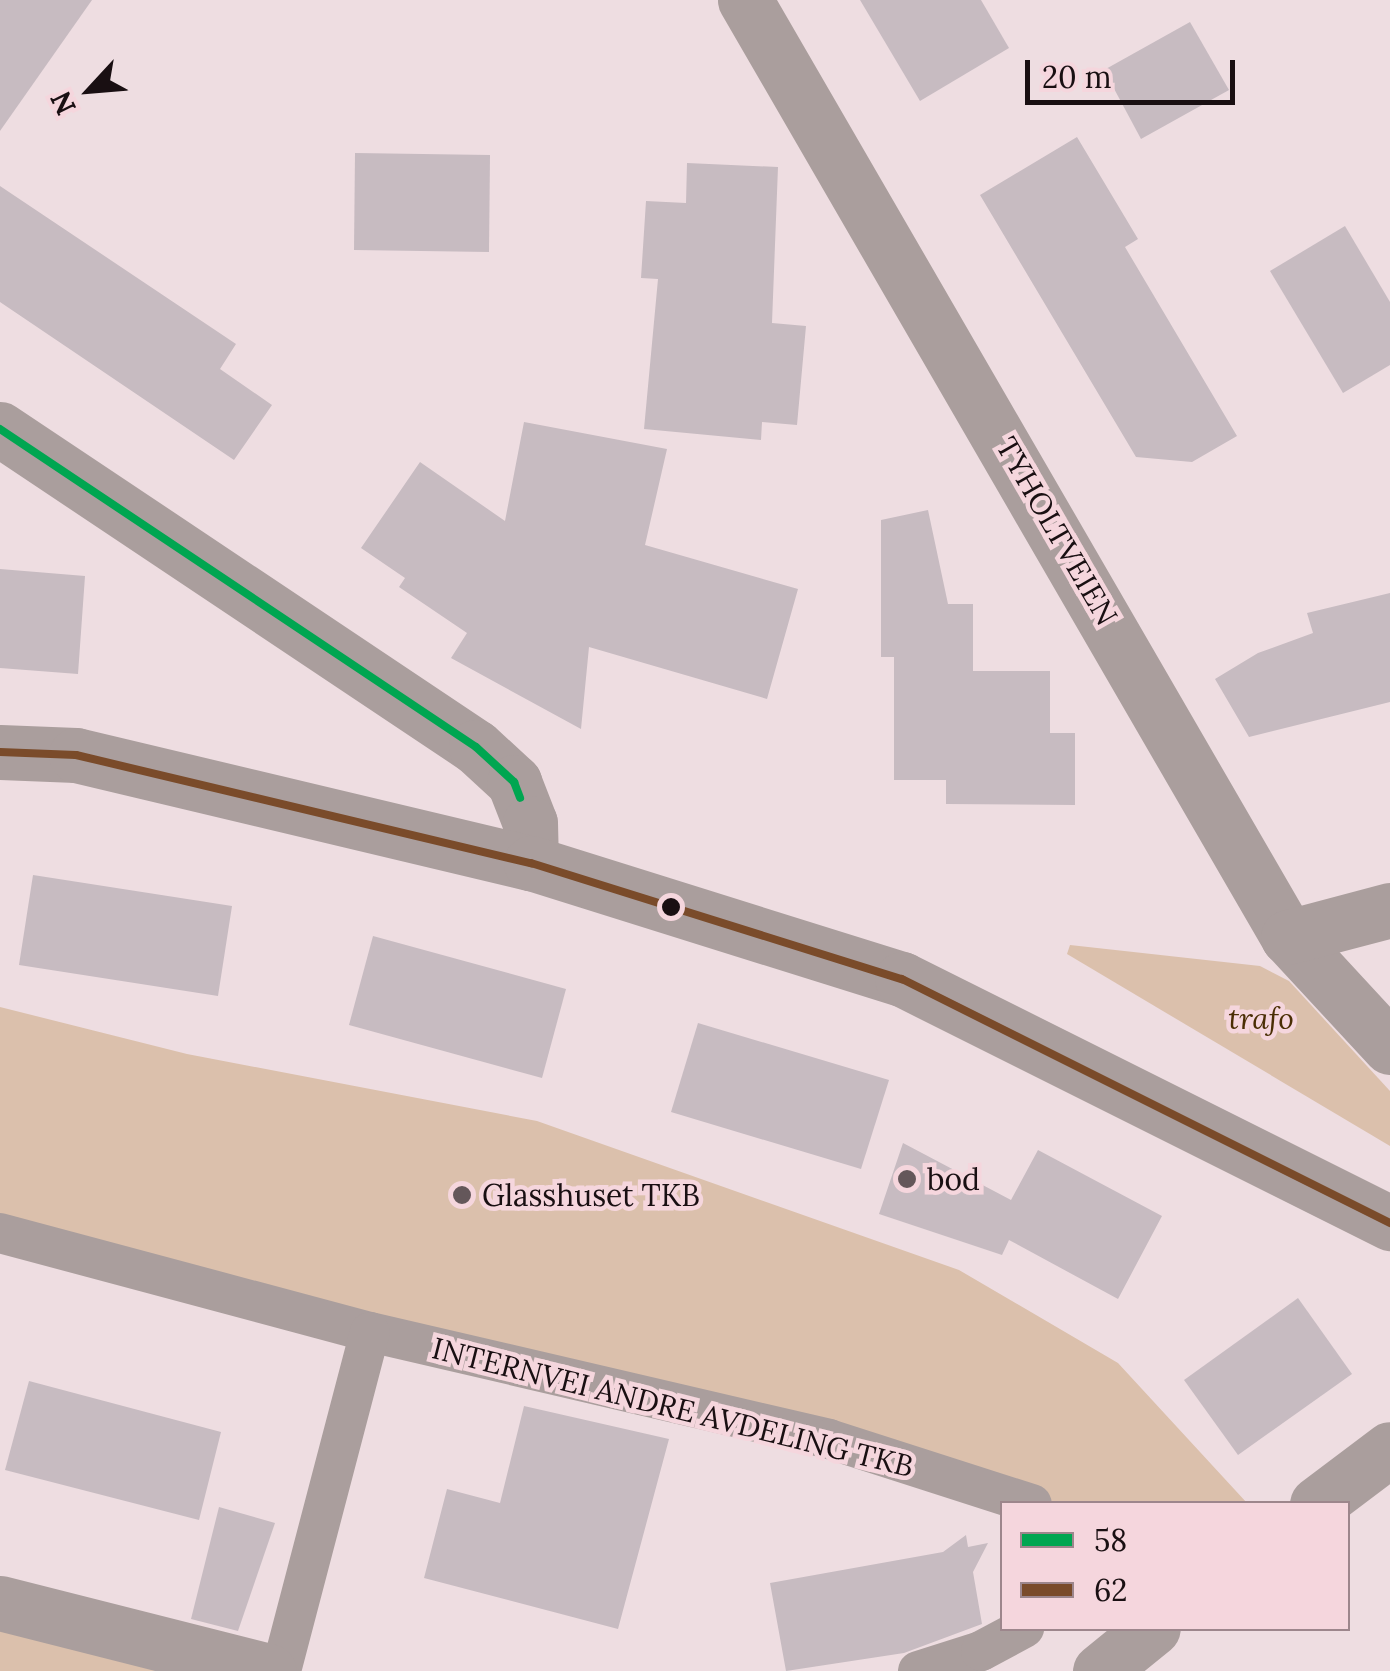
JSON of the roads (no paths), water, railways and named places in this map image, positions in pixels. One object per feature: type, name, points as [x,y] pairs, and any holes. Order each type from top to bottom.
[{"type":"street","name":"TYHOLTVEIEN","points":[[745,0],[1288,936],[1390,1047]]},
{"type":"street","points":[[0,429],[476,747],[514,782],[530,823],[532,863]]},
{"type":"street","points":[[0,752],[76,755],[532,863],[902,979],[1390,1224]]},
{"type":"street","points":[[1288,936],[1390,910]]},
{"type":"street","points":[[1321,1501],[1390,1449]]},
{"type":"street","points":[[0,1603],[270,1671]]},
{"type":"street","points":[[1100,1671],[1149,1631]]},
{"type":"lane","name":"INTERNVEI ANDRE AVDELING TKB","points":[[0,1233],[370,1332],[830,1439],[1023,1501]]},
{"type":"lane","points":[[281,1671],[370,1332]]},
{"type":"lane","points":[[918,1671],[981,1651],[1018,1631]]},
{"type":"place","name":"bod","points":[[907,1179]]},
{"type":"place","name":"Glasshuset TKB","points":[[462,1195]]},
{"type":"park label","name":"trafo","points":[[1261,1018]]}]
